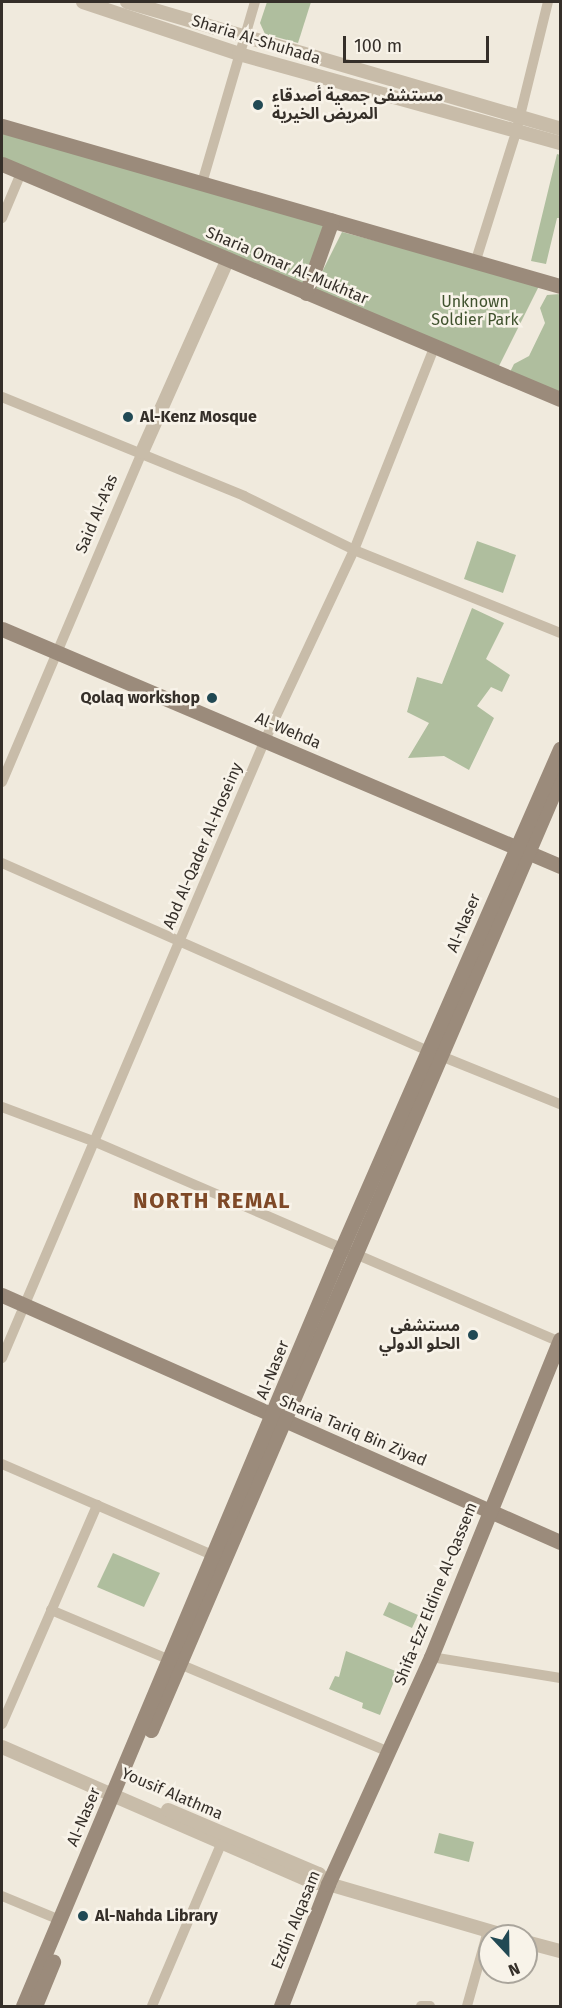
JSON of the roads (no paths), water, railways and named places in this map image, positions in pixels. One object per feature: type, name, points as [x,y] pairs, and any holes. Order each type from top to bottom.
[{"type":"main road","points":[[2,126],[476,260],[553,284]]},
{"type":"main road","name":"Sharia Omar Al-Mukhtar","points":[[2,164],[227,261],[561,399]]},
{"type":"main road","points":[[306,293],[332,220]]},
{"type":"main road","name":"Al-Wehda","points":[[2,629],[561,866]]},
{"type":"main road","name":"Al-Naser","points":[[23,2007],[175,1662],[347,1253],[437,1054],[522,850],[561,749]]},
{"type":"main road","name":"Al-Naser","points":[[522,850],[561,778]]},
{"type":"main road","name":"Sharia Tariq Bin Ziyad","points":[[2,1295],[278,1420],[491,1509],[561,1542]]},
{"type":"main road","name":"Shifa-Ezz Eldine Al-Qassem","points":[[341,1860],[431,1657],[560,1341]]},
{"type":"main road","name":"Al-Naser","points":[[175,1662],[215,1556],[278,1420]]},
{"type":"main road","name":"Al-Naser","points":[[34,2007],[118,1793]]},
{"type":"main road","name":"Ezdin Alqasam","points":[[281,2007],[329,1884],[341,1860]]},
{"type":"main road","name":"Ezdin Alqasam","points":[[286,2007],[329,1884]]},
{"type":"street","name":"Sharia Al-Shuhada","points":[[82,2],[239,54],[518,125],[561,129]]},
{"type":"street","name":"Sharia Al-Shuhada","points":[[127,2],[518,125],[561,143]]},
{"type":"street","points":[[202,183],[255,2]]},
{"type":"street","points":[[476,260],[518,125],[548,2]]},
{"type":"street","points":[[2,218],[21,173]]},
{"type":"street","name":"Said Al-A'as","points":[[2,782],[142,452],[227,261]]},
{"type":"street","name":"Abd Al-Qader Al-Hoseiny","points":[[2,1358],[177,942],[265,740],[354,550],[434,348]]},
{"type":"street","points":[[2,397],[97,439],[142,452],[354,550],[561,633]]},
{"type":"street","points":[[2,863],[177,942],[437,1054],[561,1104]]},
{"type":"street","points":[[2,1107],[93,1141],[347,1253],[560,1341]]},
{"type":"street","points":[[2,1464],[215,1556]]},
{"type":"street","points":[[2,1724],[97,1505]]},
{"type":"street","points":[[51,1610],[389,1752]]},
{"type":"street","points":[[431,1657],[561,1678]]},
{"type":"street","name":"Yousif Alathma","points":[[2,1740],[118,1793],[221,1844],[315,1883],[329,1884],[478,1928]]},
{"type":"street","name":"Yousif Alathma","points":[[2,1747],[319,1874],[329,1884]]},
{"type":"street","points":[[152,2007],[221,1844]]},
{"type":"street","points":[[2,1896],[60,1920]]},
{"type":"street","points":[[538,1945],[561,1951]]},
{"type":"street","points":[[467,2007],[478,1967]]},
{"type":"street","points":[[422,2007],[430,2007]]},
{"type":"place","name":"مستشفى جمعية أصدقاء المريض الخيرية","points":[[258,105]]},
{"type":"place","name":"Al-Kenz Mosque","points":[[128,417]]},
{"type":"place","name":"Qolaq workshop","points":[[212,698]]},
{"type":"place","name":"مستشفى الحلو الدولي","points":[[473,1335]]},
{"type":"place","name":"Al-Nahda Library","points":[[83,1916]]},
{"type":"district","name":"NORTH REMAL","points":[[212,1201]]},
{"type":"park label","name":"Unknown Soldier Park","points":[[475,311]]}]
